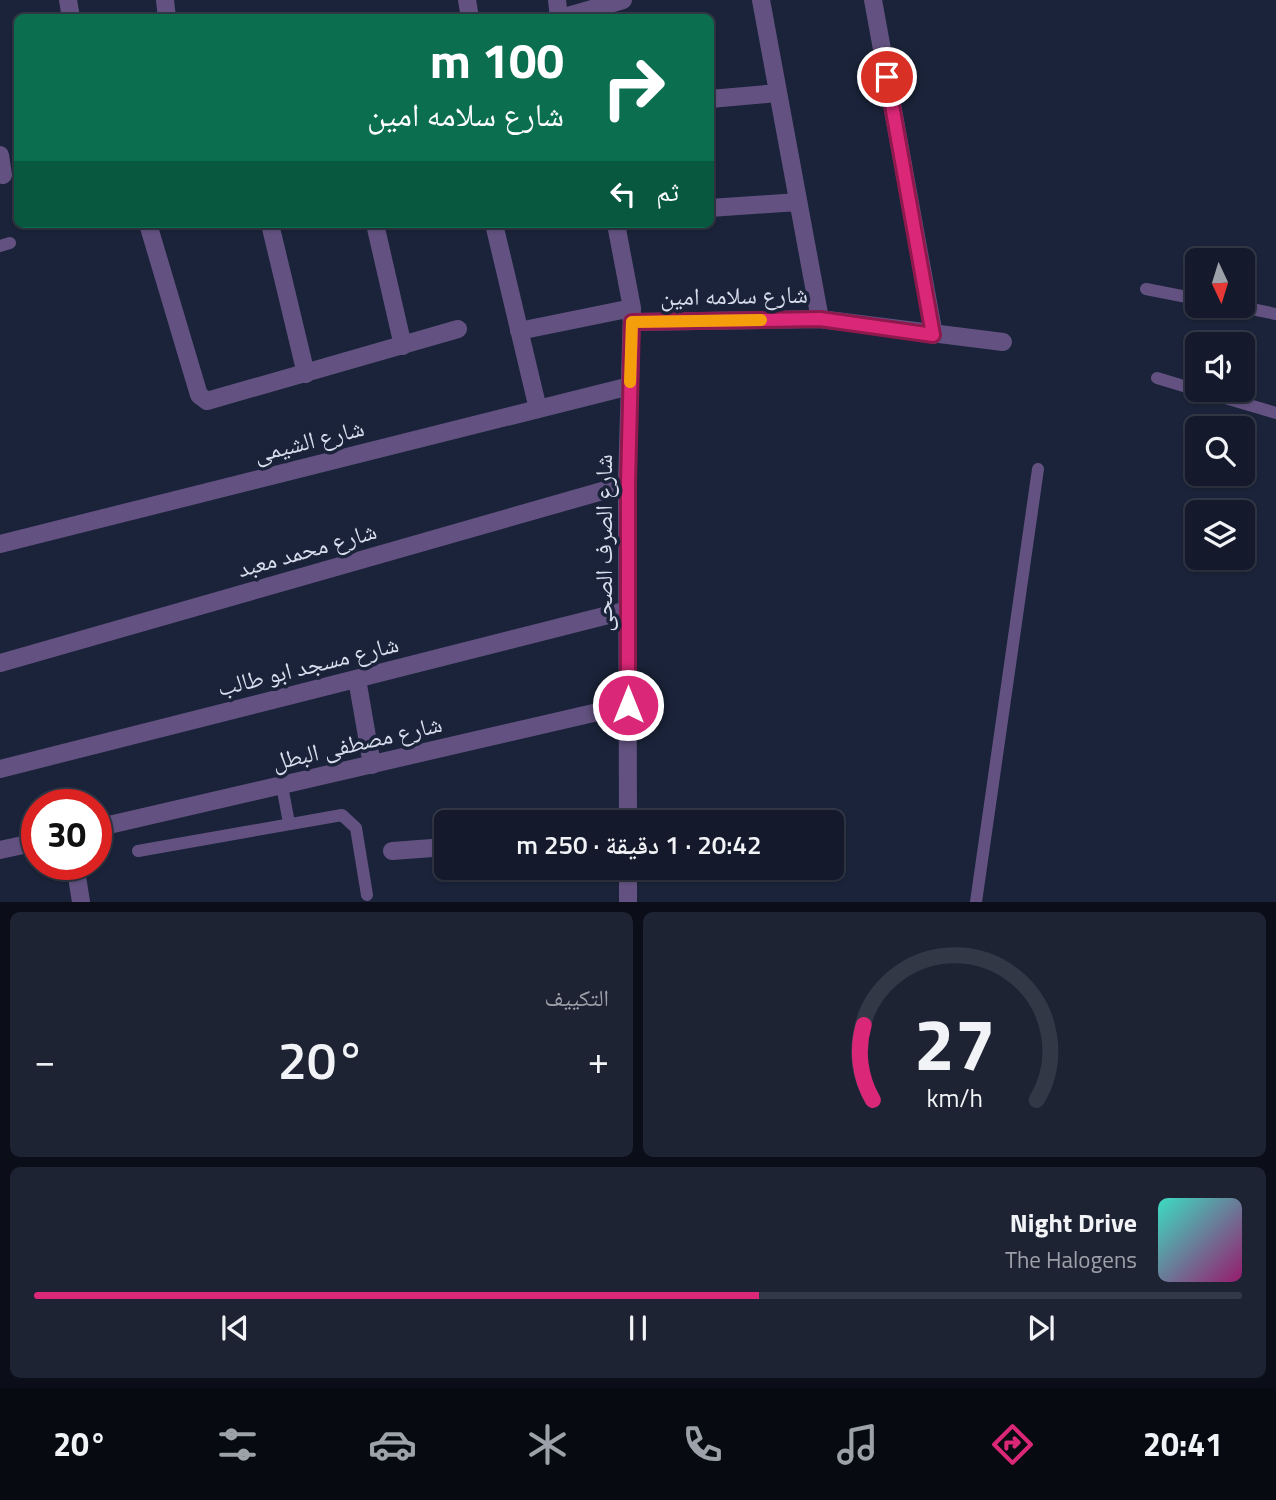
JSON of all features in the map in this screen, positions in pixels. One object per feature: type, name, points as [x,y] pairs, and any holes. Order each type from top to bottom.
[{"type":"street","points":[[577,14],[623,0]]},
{"type":"street","points":[[761,0],[820,319]]},
{"type":"street","points":[[873,0],[933,335]]},
{"type":"street","points":[[714,99],[777,93]]},
{"type":"street","points":[[0,155],[7,175]]},
{"type":"street","points":[[714,208],[797,202]]},
{"type":"street","points":[[149,228],[199,395],[212,401],[458,330]]},
{"type":"street","points":[[271,228],[306,374]]},
{"type":"street","points":[[376,228],[403,346]]},
{"type":"street","points":[[495,228],[538,409]]},
{"type":"street","name":"شارع الصرف الصحى","points":[[616,228],[632,315],[628,484],[628,810]]},
{"type":"street","name":"شارع سلامه امين","points":[[519,331],[632,315],[820,319],[1003,342]]},
{"type":"street","name":"شارع الشيمى","points":[[0,544],[630,386]]},
{"type":"street","name":"شارع محمد معبد","points":[[0,663],[628,484]]},
{"type":"street","name":"شارع مسجد ابو طالب","points":[[0,769],[628,610]]},
{"type":"street","points":[[358,679],[372,765]]},
{"type":"street","name":"شارع مصطفى البطل","points":[[112,824],[628,705]]},
{"type":"street","points":[[0,850],[21,845]]},
{"type":"street","points":[[393,851],[434,848]]},
{"type":"street","points":[[78,880],[82,901]]},
{"type":"street","points":[[628,880],[628,901]]},
{"type":"lane","points":[[1146,289],[1185,297]]},
{"type":"lane","points":[[1255,309],[1276,313]]},
{"type":"lane","points":[[1157,378],[1185,386]]},
{"type":"lane","points":[[1239,402],[1276,413]]},
{"type":"lane","points":[[976,901],[1038,469]]},
{"type":"lane","points":[[282,786],[289,823]]},
{"type":"lane","points":[[138,851],[335,815],[353,822],[358,833],[367,895]]},
{"type":"slow traffic","points":[[630,382],[632,322],[761,320]]},
{"type":"route","points":[[628,705],[628,484],[632,322],[820,319],[933,335],[887,77]]}]
